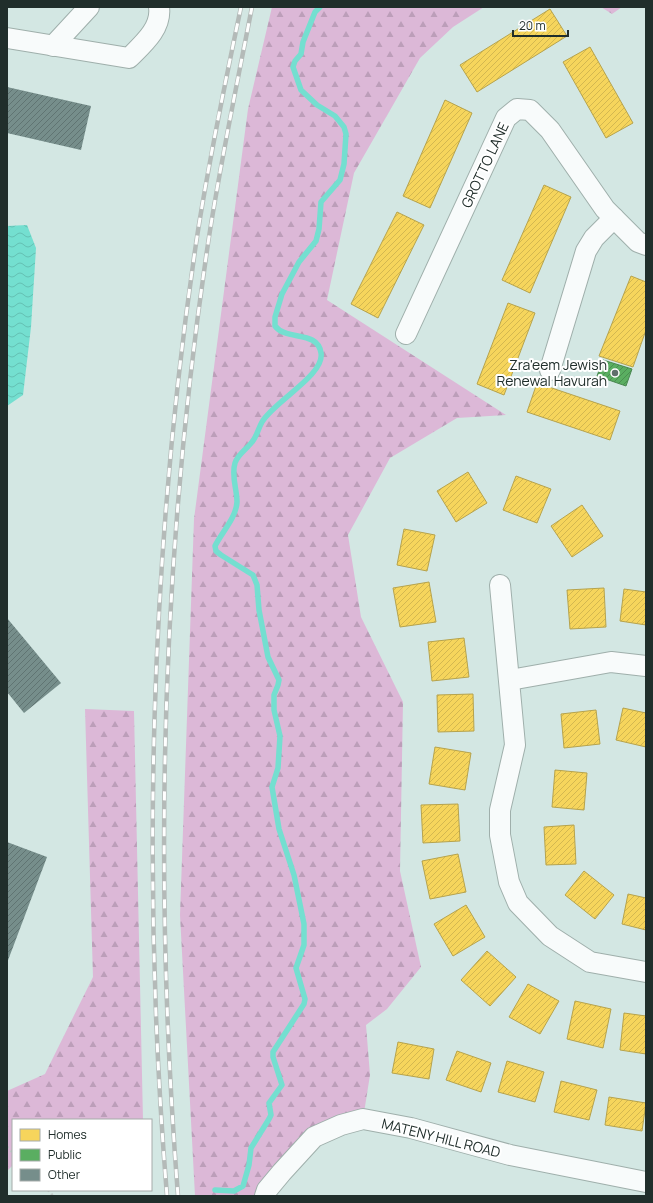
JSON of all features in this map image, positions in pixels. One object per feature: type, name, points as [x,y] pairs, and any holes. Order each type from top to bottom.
[{"type":"street","points":[[53,46],[89,7]]},
{"type":"street","points":[[7,38],[129,58],[151,36],[160,16],[159,7]]},
{"type":"street","name":"GROTTO LANE","points":[[406,334],[506,118],[517,109],[530,110],[550,130],[605,209],[638,242],[646,244]]},
{"type":"street","points":[[550,370],[586,251],[594,238],[614,218]]},
{"type":"street","points":[[500,585],[515,745],[500,810],[500,835],[508,882],[518,903],[550,936],[590,962],[646,972]]},
{"type":"street","points":[[510,680],[611,662],[646,666]]},
{"type":"street","name":"MATENY HILL ROAD","points":[[265,1196],[267,1190],[314,1137],[341,1125],[363,1120],[411,1128],[510,1155],[646,1182]]},
{"type":"green space","points":[[272,7],[484,7],[453,27],[420,58],[354,173],[327,300],[506,415],[457,418],[390,458],[348,535],[361,617],[403,702],[400,871],[421,967],[387,1009],[366,1025],[370,1075],[363,1119],[341,1125],[265,1196],[195,1196],[180,915],[194,519],[248,109]]},
{"type":"green space","points":[[601,7],[622,7],[612,14]]},
{"type":"green space","points":[[85,709],[134,711],[143,1119],[12,1119],[12,1166],[7,1171],[7,1091],[45,1074],[93,977]]},
{"type":"water","points":[[27,225],[36,248],[31,327],[23,395],[7,406],[7,226]]},
{"type":"building: Homes","points":[[550,9],[567,36],[477,92],[460,65]]},
{"type":"building: Homes","points":[[590,47],[633,123],[606,138],[563,62]]},
{"type":"building: Homes","points":[[445,100],[472,113],[430,208],[403,196]]},
{"type":"building: Homes","points":[[544,185],[571,197],[530,293],[502,280]]},
{"type":"building: Homes","points":[[397,212],[424,225],[378,318],[351,304]]},
{"type":"building: Homes","points":[[631,276],[646,282],[646,330],[633,367],[599,356]]},
{"type":"building: Homes","points":[[508,303],[535,313],[504,395],[477,384]]},
{"type":"building: Homes","points":[[537,383],[620,411],[610,440],[527,412]]},
{"type":"building: Homes","points":[[468,472],[487,503],[456,522],[437,491]]},
{"type":"building: Homes","points":[[516,476],[551,489],[537,523],[503,510]]},
{"type":"building: Homes","points":[[582,505],[603,536],[572,557],[551,526]]},
{"type":"building: Homes","points":[[404,529],[435,535],[427,571],[397,565]]},
{"type":"building: Homes","points":[[429,582],[436,622],[400,627],[393,588]]},
{"type":"building: Homes","points":[[604,588],[606,627],[570,629],[567,590]]},
{"type":"building: Homes","points":[[624,589],[646,592],[646,625],[620,621]]},
{"type":"building: Homes","points":[[464,638],[469,677],[432,681],[428,642]]},
{"type":"building: Homes","points":[[473,694],[474,731],[438,732],[437,695]]},
{"type":"building: Homes","points":[[623,708],[646,713],[646,747],[616,740]]},
{"type":"building: Homes","points":[[596,710],[600,744],[564,748],[561,714]]},
{"type":"building: Homes","points":[[435,747],[471,753],[465,790],[429,784]]},
{"type":"building: Homes","points":[[555,770],[587,773],[584,810],[552,807]]},
{"type":"building: Homes","points":[[458,804],[460,841],[423,843],[421,805]]},
{"type":"building: Homes","points":[[574,825],[576,864],[546,865],[544,827]]},
{"type":"building: Homes","points":[[458,854],[466,892],[430,899],[422,861]]},
{"type":"building: Homes","points":[[584,871],[614,895],[595,919],[565,895]]},
{"type":"building: Homes","points":[[628,894],[646,898],[646,930],[622,924]]},
{"type":"building: Homes","points":[[466,905],[485,937],[453,956],[434,924]]},
{"type":"building: Homes","points":[[487,951],[516,977],[490,1006],[461,980]]},
{"type":"building: Homes","points":[[528,984],[559,1001],[540,1034],[509,1017]]},
{"type":"building: Homes","points":[[575,1001],[611,1009],[603,1048],[567,1039]]},
{"type":"building: Homes","points":[[624,1013],[646,1016],[646,1054],[620,1050]]},
{"type":"building: Homes","points":[[398,1042],[434,1049],[429,1079],[392,1073]]},
{"type":"building: Homes","points":[[457,1051],[491,1063],[481,1092],[446,1080]]},
{"type":"building: Homes","points":[[507,1061],[544,1072],[535,1102],[498,1092]]},
{"type":"building: Homes","points":[[561,1081],[597,1090],[589,1120],[554,1112]]},
{"type":"building: Homes","points":[[609,1097],[646,1103],[642,1131],[605,1125]]},
{"type":"building: Public","name":"Zra'eem Jewish Renewal Havurah","points":[[603,360],[632,369],[626,386],[597,376]]},
{"type":"building: Other","points":[[7,87],[91,106],[81,150],[7,133]]},
{"type":"building: Other","points":[[7,618],[61,683],[24,713],[7,692]]},
{"type":"building: Other","points":[[7,842],[47,857],[7,963]]},
{"type":"waterway","points":[[215,1190],[234,1191],[243,1186],[249,1165],[251,1148],[271,1115],[269,1103],[282,1085],[273,1057],[273,1052],[304,1004],[305,999],[296,968],[304,945],[304,924],[294,875],[279,829],[272,787],[278,768],[280,736],[274,710],[274,695],[279,680],[268,657],[259,610],[257,585],[253,575],[221,555],[216,551],[215,546],[236,508],[237,497],[234,482],[234,468],[236,460],[254,440],[262,422],[268,414],[307,379],[315,370],[320,361],[321,353],[319,346],[314,341],[280,331],[275,326],[275,317],[282,294],[299,262],[316,241],[319,229],[321,202],[340,180],[344,164],[346,134],[344,127],[335,116],[317,105],[301,90],[293,67],[295,61],[301,54],[303,42],[315,12],[320,7]]},
{"type":"railway","points":[[167,1196],[159,1077],[154,957],[153,837],[155,716],[160,595],[169,475],[181,355],[197,237],[212,150],[241,7]]},
{"type":"railway","points":[[178,1196],[170,1076],[164,836],[166,716],[172,596],[180,476],[193,356],[209,237],[252,7]]},
{"type":"place","name":"Zra'eem Jewish Renewal Havurah","points":[[615,373]]}]
